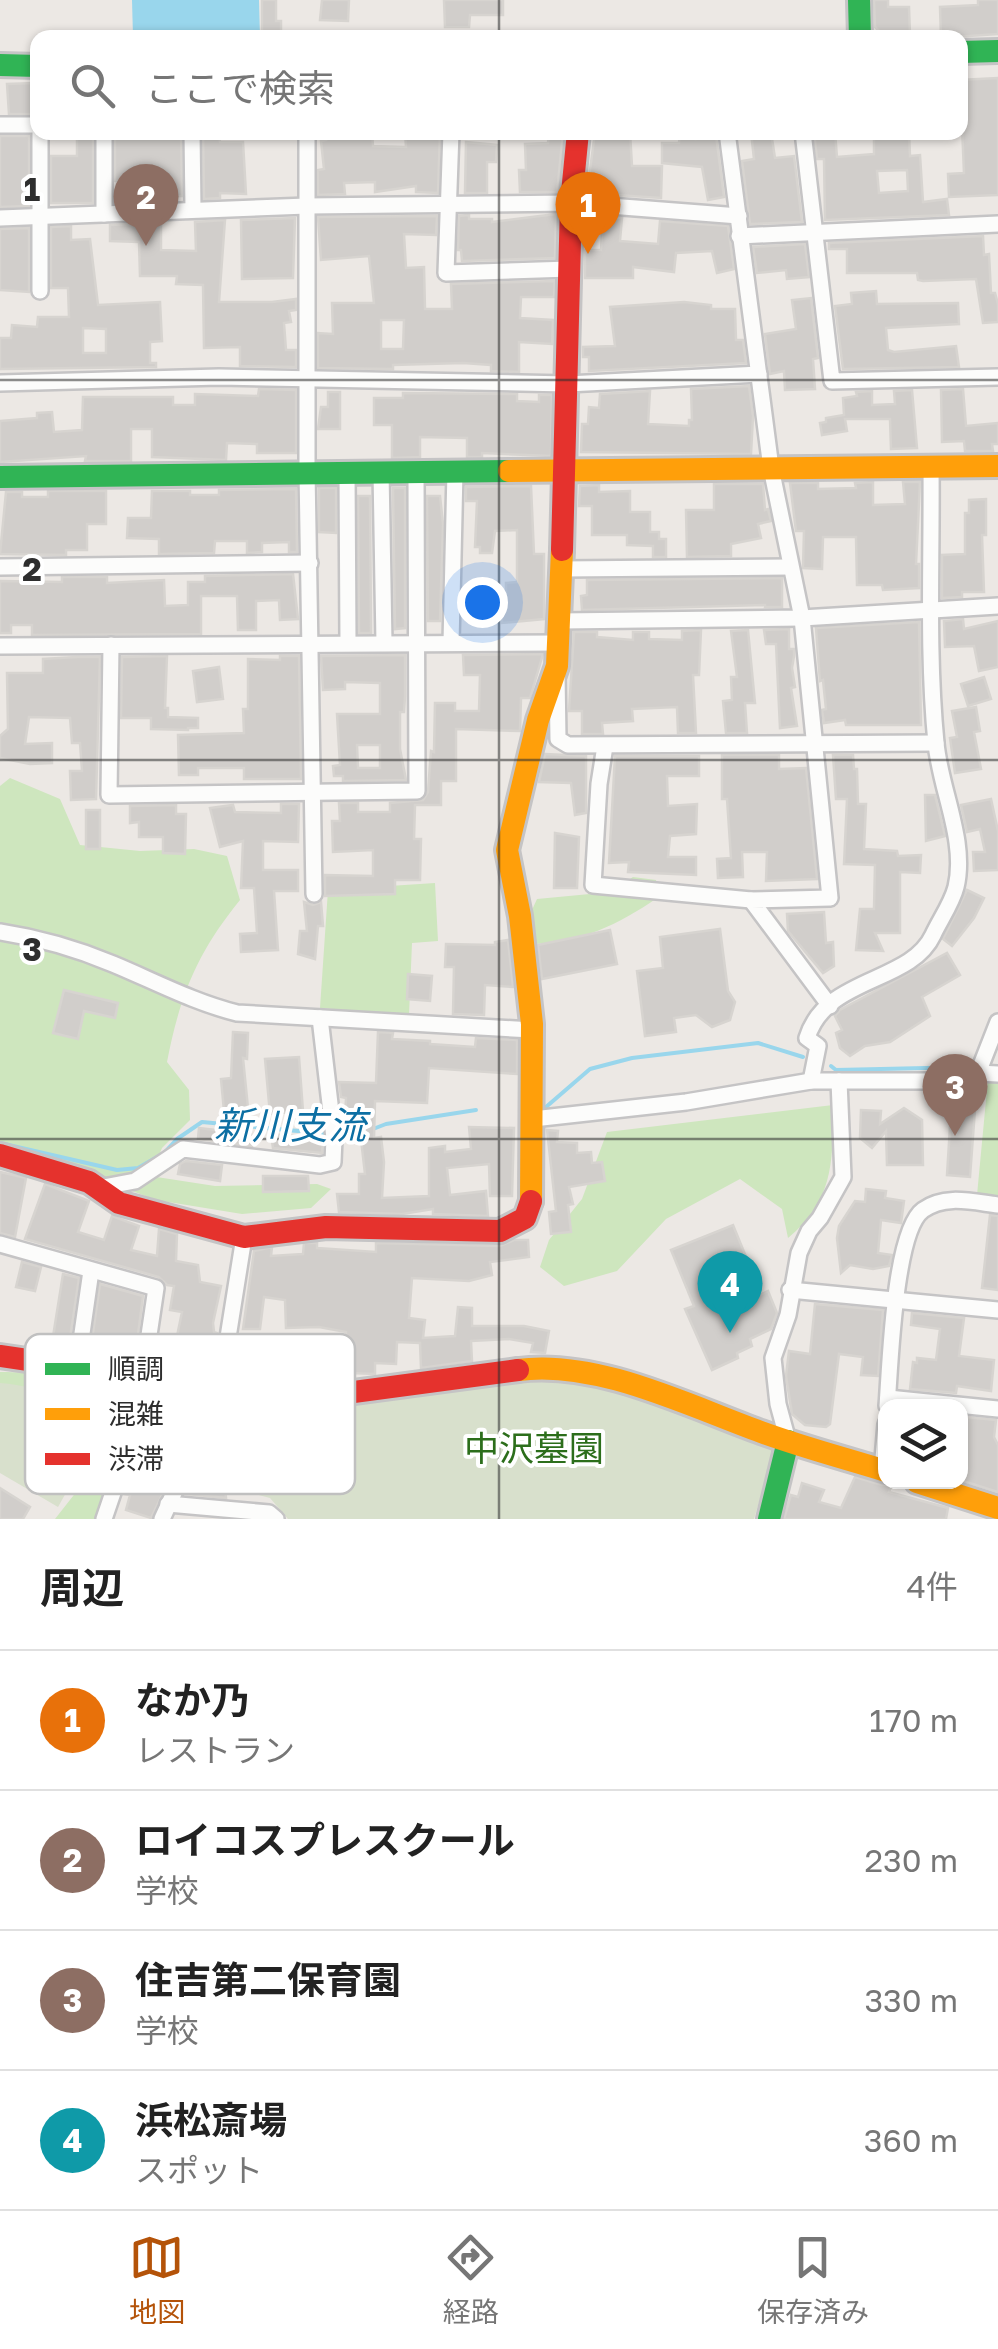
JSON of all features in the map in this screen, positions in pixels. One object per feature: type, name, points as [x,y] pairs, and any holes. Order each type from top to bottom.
[{"type":"main road","points":[[859,0],[860,30]]},
{"type":"main road","points":[[968,52],[998,51]]},
{"type":"main road","points":[[0,65],[30,66]]},
{"type":"main road","points":[[0,1156],[76,1178],[119,1202],[244,1237],[290,1228],[500,1231],[525,1218],[531,1203],[532,1030],[522,932],[507,850],[559,643],[571,203],[577,140]]},
{"type":"main road","points":[[0,477],[998,466]]},
{"type":"main road","points":[[0,1356],[25,1360]]},
{"type":"main road","points":[[355,1392],[538,1367],[577,1370],[628,1382],[788,1441],[878,1468]]},
{"type":"main road","points":[[769,1519],[788,1441]]},
{"type":"main road","points":[[939,1489],[998,1508]]},
{"type":"street","points":[[0,125],[30,125]]},
{"type":"street","points":[[40,140],[40,292]]},
{"type":"street","points":[[104,140],[104,214]]},
{"type":"street","points":[[192,140],[193,209]]},
{"type":"street","points":[[307,140],[307,471],[314,894]]},
{"type":"street","points":[[450,140],[446,272],[570,269]]},
{"type":"street","points":[[605,746],[593,885],[751,900],[830,898],[802,618],[770,468],[728,140]]},
{"type":"street","points":[[804,140],[832,381],[998,377]]},
{"type":"street","points":[[0,218],[307,206],[571,203],[738,216]]},
{"type":"street","points":[[739,236],[998,224]]},
{"type":"street","points":[[0,383],[116,377],[568,384],[759,374]]},
{"type":"street","points":[[811,1080],[818,1046],[808,1038],[812,1021],[840,994],[910,960],[929,945],[956,887],[958,854],[936,743],[930,467]]},
{"type":"street","points":[[347,471],[348,642]]},
{"type":"street","points":[[381,471],[384,643]]},
{"type":"street","points":[[110,646],[109,795],[417,792],[416,471]]},
{"type":"street","points":[[452,642],[455,471]]},
{"type":"street","points":[[0,566],[310,563]]},
{"type":"street","points":[[562,569],[790,567]]},
{"type":"street","points":[[0,646],[559,643],[802,618],[998,606]]},
{"type":"street","points":[[559,643],[558,739],[568,745],[936,743]]},
{"type":"street","points":[[751,900],[830,1006]]},
{"type":"street","points":[[0,932],[89,955],[222,1009],[532,1030]]},
{"type":"street","points":[[98,1188],[135,1181],[183,1150],[329,1164],[334,1154],[333,1133],[320,1018]]},
{"type":"street","points":[[978,1073],[998,1022]]},
{"type":"street","points":[[533,1119],[686,1102],[811,1080],[938,1081],[978,1073],[998,1074]]},
{"type":"street","points":[[788,1441],[773,1358],[809,1231],[843,1177],[839,1082]]},
{"type":"street","points":[[887,1399],[896,1300],[913,1219],[939,1202],[998,1205]]},
{"type":"street","points":[[229,1334],[244,1237]]},
{"type":"street","points":[[0,1244],[156,1288],[149,1334]]},
{"type":"street","points":[[82,1334],[91,1272]]},
{"type":"street","points":[[790,1290],[998,1310]]},
{"type":"street","points":[[968,1406],[998,1408]]},
{"type":"street","points":[[104,1519],[113,1494]]},
{"type":"street","points":[[165,1512],[270,1513],[276,1519]]},
{"type":"green space","points":[[10,778],[60,799],[80,845],[140,851],[194,849],[227,856],[240,900],[212,938],[192,976],[167,1062],[189,1090],[190,1120],[162,1148],[150,1176],[215,1186],[317,1184],[331,1189],[311,1208],[242,1214],[156,1200],[87,1174],[0,1149],[0,786]]},
{"type":"green space","points":[[633,877],[656,880],[657,898],[598,930],[568,940],[534,944],[526,923],[537,899],[611,892]]},
{"type":"green space","points":[[435,883],[438,941],[412,943],[409,1015],[320,1008],[328,890]]},
{"type":"green space","points":[[988,1079],[998,1080],[998,1197],[977,1195]]},
{"type":"green space","points":[[833,1105],[828,1178],[814,1209],[788,1238],[782,1209],[740,1179],[666,1219],[617,1271],[564,1286],[540,1267],[549,1240],[582,1199],[607,1132]]},
{"type":"green space","points":[[0,1372],[25,1373],[25,1407],[0,1402]]},
{"type":"green space","name":"中沢墓園","points":[[548,1376],[609,1388],[753,1438],[774,1451],[754,1519],[288,1519],[270,1498],[255,1494],[355,1494],[355,1402]]},
{"type":"green space","points":[[0,1383],[25,1387],[25,1488],[0,1473]]},
{"type":"green space","points":[[36,1494],[65,1494],[58,1507]]},
{"type":"green space","points":[[75,1494],[111,1494],[100,1519],[55,1519]]},
{"type":"water","points":[[132,0],[259,0],[260,30],[133,30]]},
{"type":"building","points":[[262,0],[276,0],[276,21],[281,21],[281,30],[262,30]]},
{"type":"building","points":[[322,0],[349,0],[348,21],[320,20]]},
{"type":"building","points":[[444,0],[503,0],[503,15],[470,15],[469,27],[445,27]]},
{"type":"building","points":[[874,0],[888,0],[888,7],[909,7],[910,30],[875,27]]},
{"type":"building","points":[[978,0],[998,0],[998,34],[968,36],[968,30],[941,30],[940,7],[978,5]]},
{"type":"building","points":[[998,78],[998,195],[949,197],[948,174],[964,173],[968,80]]},
{"type":"building","points":[[30,83],[30,114],[9,114],[7,84]]},
{"type":"building","points":[[0,136],[29,136],[29,206],[0,207]]},
{"type":"building","points":[[77,140],[93,140],[93,203],[51,203],[51,156],[77,156]]},
{"type":"building","points":[[115,140],[181,140],[182,196],[135,198],[135,181],[115,181]]},
{"type":"building","points":[[203,140],[243,142],[246,194],[220,193],[220,198],[204,199]]},
{"type":"building","points":[[373,140],[373,146],[406,147],[406,140],[440,140],[438,193],[416,192],[416,186],[375,192],[375,182],[344,183],[345,194],[318,195],[318,170],[324,169],[321,141]]},
{"type":"building","points":[[562,140],[557,192],[520,192],[519,170],[526,170],[525,144]]},
{"type":"building","points":[[594,140],[630,140],[632,166],[662,166],[661,198],[587,193]]},
{"type":"building","points":[[717,140],[724,197],[708,200],[702,167],[662,163],[662,143]]},
{"type":"building","points":[[752,140],[772,140],[775,158],[794,156],[802,222],[750,224],[742,161],[754,159]]},
{"type":"building","points":[[815,140],[836,140],[837,157],[874,154],[874,140],[909,140],[910,156],[920,155],[923,202],[947,199],[949,215],[825,220],[824,159],[817,159]],"holes":[[[907,170],[908,191],[879,193],[877,171]]]},
{"type":"building","points":[[466,142],[497,145],[496,162],[487,162],[487,193],[465,193]]},
{"type":"building","points":[[556,214],[555,258],[462,261],[458,250],[459,216],[492,222]]},
{"type":"building","points":[[437,216],[436,235],[404,234],[406,268],[424,267],[425,309],[452,309],[451,284],[555,281],[554,297],[521,297],[520,318],[553,320],[552,344],[519,342],[519,372],[491,371],[491,365],[463,363],[393,365],[393,369],[318,368],[318,333],[333,334],[332,303],[374,303],[369,256],[321,260],[318,217]],"holes":[[[381,320],[404,320],[403,349],[381,349]]]},
{"type":"building","points":[[603,217],[622,218],[620,241],[658,244],[660,221],[728,226],[734,269],[717,273],[712,251],[676,253],[674,272],[633,267],[633,278],[585,278],[585,250],[601,250]]},
{"type":"building","points":[[295,218],[293,278],[242,279],[241,220]]},
{"type":"building","points":[[225,220],[219,302],[296,299],[296,310],[289,311],[291,322],[284,323],[286,350],[296,350],[296,367],[240,366],[240,347],[204,348],[203,285],[176,284],[177,276],[140,276],[139,242],[110,241],[110,225],[161,223],[161,250],[196,251],[195,222]]},
{"type":"building","points":[[71,226],[71,240],[90,239],[98,305],[160,302],[162,341],[150,342],[150,363],[156,363],[156,367],[0,369],[0,338],[11,338],[12,325],[37,327],[38,317],[69,317],[68,288],[51,288],[51,227]],"holes":[[[83,328],[106,329],[106,353],[83,353]]]},
{"type":"building","points":[[29,228],[29,292],[0,290],[0,229]]},
{"type":"building","points":[[983,236],[984,255],[989,254],[991,293],[995,293],[998,304],[998,322],[983,323],[976,279],[923,281],[918,280],[917,273],[847,273],[847,249],[829,249],[829,243]]},
{"type":"building","points":[[805,244],[809,277],[787,279],[786,270],[757,273],[753,247]]},
{"type":"building","points":[[876,291],[877,304],[958,303],[959,324],[886,328],[888,350],[956,346],[959,367],[843,369],[835,306],[852,304],[851,293]]},
{"type":"building","points":[[811,298],[818,358],[813,359],[815,389],[785,390],[784,371],[770,374],[765,334],[796,329],[792,300]]},
{"type":"building","points":[[684,302],[711,305],[711,309],[735,309],[736,340],[743,340],[746,363],[589,371],[589,357],[583,357],[583,347],[615,346],[610,307]]},
{"type":"building","points":[[749,386],[753,416],[751,454],[581,452],[582,424],[588,424],[589,407],[599,408],[600,394],[650,391],[648,424],[689,426],[691,389]]},
{"type":"building","points":[[259,389],[296,390],[296,453],[257,453],[257,444],[227,443],[226,460],[152,457],[152,429],[131,429],[131,461],[85,461],[86,456],[0,462],[0,421],[37,418],[37,413],[52,412],[54,432],[82,430],[83,397],[173,397],[173,405],[195,405],[195,394],[258,396]]},
{"type":"building","points":[[963,389],[966,426],[998,423],[998,444],[992,444],[993,451],[965,451],[964,441],[942,442],[941,390]]},
{"type":"building","points":[[912,390],[917,448],[891,449],[890,419],[845,419],[847,431],[822,435],[820,423],[844,415],[843,398],[872,391],[872,405],[895,404],[894,391]]},
{"type":"building","points":[[328,392],[340,392],[340,429],[318,429],[321,407],[328,407]]},
{"type":"building","points":[[403,393],[517,394],[517,401],[539,402],[539,395],[552,395],[551,456],[482,453],[482,457],[467,457],[467,438],[420,437],[420,457],[392,458],[392,425],[374,425],[374,398],[403,398]]},
{"type":"building","points":[[873,482],[873,505],[905,504],[903,482],[920,482],[916,564],[919,588],[883,590],[882,585],[857,585],[856,537],[823,537],[822,569],[803,568],[804,531],[796,531],[790,483],[818,483],[818,489],[856,488],[855,483]]},
{"type":"building","points":[[714,484],[763,484],[765,510],[768,509],[771,521],[758,524],[761,538],[731,544],[731,556],[687,557],[686,510],[714,510]]},
{"type":"building","points":[[599,485],[599,492],[630,491],[630,512],[650,512],[650,532],[659,532],[659,539],[666,539],[666,557],[653,557],[653,546],[627,545],[627,535],[592,535],[592,506],[579,506],[580,486]]},
{"type":"building","points":[[531,486],[534,554],[544,554],[544,619],[502,623],[501,593],[506,593],[506,583],[517,582],[517,530],[495,531],[492,553],[480,553],[480,547],[475,547],[477,501],[466,501],[466,487]]},
{"type":"building","points":[[319,488],[336,488],[336,533],[319,532]]},
{"type":"building","points":[[393,488],[405,488],[405,628],[395,629]]},
{"type":"building","points":[[296,489],[297,552],[289,552],[289,542],[262,543],[262,552],[247,553],[247,541],[215,541],[214,553],[159,554],[159,539],[127,538],[128,518],[151,518],[152,491],[219,495],[219,490]]},
{"type":"building","points":[[48,491],[106,491],[106,524],[87,524],[87,550],[66,550],[66,555],[0,554],[6,492],[22,492],[22,497],[48,497]]},
{"type":"building","points":[[358,496],[370,496],[371,633],[359,633]]},
{"type":"building","points":[[427,496],[440,496],[443,524],[440,621],[428,621]]},
{"type":"building","points":[[986,499],[986,535],[982,535],[984,592],[962,592],[962,597],[942,598],[942,555],[965,554],[965,513],[969,513],[969,500]]},
{"type":"building","points":[[293,574],[298,619],[280,620],[279,600],[256,601],[256,630],[238,630],[237,596],[201,596],[201,634],[32,635],[32,625],[11,625],[11,633],[0,633],[0,581],[62,582],[62,577],[107,577],[107,583],[164,580],[165,606],[188,605],[188,582],[205,582],[205,576]]},
{"type":"building","points":[[782,578],[782,607],[582,610],[581,596],[587,595],[587,580]]},
{"type":"building","points":[[963,619],[964,629],[998,621],[998,667],[979,671],[974,646],[945,647],[944,621]]},
{"type":"building","points":[[919,622],[921,725],[846,725],[845,720],[824,723],[822,710],[826,709],[816,628]]},
{"type":"building","points":[[789,629],[789,649],[794,649],[795,687],[791,688],[797,726],[780,728],[776,644],[766,644],[764,630]]},
{"type":"building","points":[[701,630],[699,675],[693,675],[696,733],[678,733],[677,707],[632,709],[633,721],[602,723],[603,734],[582,734],[582,711],[569,711],[574,632],[597,632],[597,637],[633,640],[633,632],[649,632],[649,639],[682,640],[682,631]]},
{"type":"building","points":[[748,630],[755,703],[745,703],[747,733],[726,733],[723,701],[732,700],[731,677],[737,677],[731,631]]},
{"type":"building","points":[[543,654],[530,698],[521,698],[520,731],[456,729],[456,781],[441,781],[441,805],[415,805],[414,839],[421,839],[420,880],[395,880],[395,894],[325,896],[325,875],[373,876],[373,850],[333,852],[332,821],[340,821],[339,803],[358,803],[358,812],[390,812],[390,803],[423,800],[428,792],[431,751],[434,752],[435,703],[455,703],[455,711],[479,711],[480,675],[464,675],[463,655]]},
{"type":"building","points":[[405,655],[400,749],[406,780],[343,781],[343,776],[334,776],[333,766],[340,765],[337,714],[380,714],[380,683],[345,682],[345,689],[323,690],[321,656]],"holes":[[[357,745],[380,745],[380,768],[358,768]]]},
{"type":"building","points":[[167,656],[168,717],[198,718],[198,728],[151,729],[151,718],[121,718],[122,657]]},
{"type":"building","points":[[280,656],[299,656],[301,779],[244,779],[244,768],[198,768],[198,775],[179,775],[178,735],[244,733],[248,659],[280,660]]},
{"type":"building","points":[[100,657],[96,799],[71,800],[70,771],[82,771],[80,743],[72,743],[70,718],[29,717],[25,744],[52,743],[52,763],[30,764],[0,758],[0,736],[8,729],[7,673],[43,673],[43,659]]},
{"type":"building","points":[[219,667],[223,699],[197,702],[193,671]]},
{"type":"building","points":[[984,677],[991,699],[968,706],[961,684]]},
{"type":"building","points":[[976,707],[980,731],[974,732],[981,769],[955,773],[950,738],[957,737],[952,711]]},
{"type":"building","points":[[545,754],[586,756],[586,813],[575,815],[571,783],[539,782]]},
{"type":"building","points":[[722,755],[779,755],[779,769],[806,768],[817,879],[766,881],[767,852],[742,852],[743,877],[718,878],[717,859],[731,858],[727,799],[722,799]]},
{"type":"building","points":[[833,755],[853,755],[858,804],[866,804],[864,849],[897,851],[898,856],[921,855],[920,873],[900,872],[900,933],[875,933],[883,951],[856,950],[860,909],[874,909],[875,865],[844,864],[847,799],[836,799]]},
{"type":"building","points":[[615,756],[699,756],[699,776],[667,776],[668,806],[697,804],[696,834],[670,836],[668,857],[696,857],[696,875],[628,872],[629,862],[609,863]]},
{"type":"building","points":[[925,795],[935,795],[945,836],[926,841]]},
{"type":"building","points":[[991,799],[998,831],[998,870],[974,871],[973,852],[985,852],[980,829],[967,832],[961,805]]},
{"type":"building","points":[[281,804],[299,804],[298,842],[263,841],[263,870],[298,870],[298,891],[274,891],[278,950],[241,952],[240,934],[257,933],[254,888],[241,888],[243,841],[220,847],[210,808],[233,805],[235,812],[281,813]]},
{"type":"building","points":[[176,805],[176,814],[186,814],[185,854],[163,853],[163,837],[139,837],[139,822],[130,823],[130,806]]},
{"type":"building","points":[[86,810],[100,810],[100,849],[86,849]]},
{"type":"building","points":[[555,833],[579,837],[577,888],[554,888]]},
{"type":"building","points":[[967,890],[984,898],[952,946],[943,939]]},
{"type":"building","points":[[304,902],[321,902],[323,926],[318,926],[315,959],[298,954],[300,931],[307,931]]},
{"type":"building","points":[[824,912],[826,943],[833,942],[834,966],[823,973],[788,931],[787,914]]},
{"type":"building","points":[[720,929],[728,991],[735,1002],[730,1020],[712,1027],[696,1015],[674,1018],[676,1032],[645,1036],[637,971],[663,968],[660,937]]},
{"type":"building","points":[[610,930],[617,964],[542,979],[538,945]]},
{"type":"building","points":[[508,940],[513,987],[485,985],[484,1015],[453,1014],[454,967],[445,967],[446,944],[495,945]]},
{"type":"building","points":[[947,953],[960,975],[922,997],[930,1016],[890,1042],[865,1046],[850,1056],[840,1048],[836,1033],[842,1030],[835,1016],[840,1010]]},
{"type":"building","points":[[408,974],[432,976],[430,1001],[407,999]]},
{"type":"building","points":[[64,990],[118,1003],[115,1018],[84,1011],[78,1039],[53,1033]]},
{"type":"building","points":[[233,1032],[248,1033],[247,1059],[243,1058],[248,1108],[224,1111],[221,1079],[231,1078]]},
{"type":"building","points":[[378,1032],[393,1033],[392,1039],[475,1047],[476,1038],[517,1040],[517,1074],[429,1068],[427,1103],[375,1101],[374,1138],[381,1137],[384,1162],[382,1198],[429,1196],[429,1148],[445,1146],[445,1152],[471,1149],[469,1127],[514,1128],[512,1196],[490,1196],[489,1164],[447,1168],[450,1195],[486,1191],[488,1216],[433,1214],[433,1209],[402,1214],[339,1212],[337,1194],[359,1194],[359,1174],[365,1174],[359,1122],[345,1121],[346,1098],[341,1097],[339,1082],[376,1083]]},
{"type":"building","points":[[299,1057],[303,1111],[270,1114],[265,1059]]},
{"type":"building","points":[[952,1094],[976,1096],[970,1177],[947,1175]]},
{"type":"building","points":[[904,1108],[922,1120],[923,1165],[887,1165],[886,1131],[872,1148],[860,1138],[861,1110],[881,1111],[880,1124]]},
{"type":"building","points":[[199,1128],[251,1134],[252,1146],[198,1139]]},
{"type":"building","points":[[547,1130],[558,1131],[557,1142],[577,1143],[577,1153],[591,1152],[592,1163],[602,1162],[605,1181],[569,1187],[573,1204],[568,1205],[571,1232],[551,1234],[549,1212],[556,1211]]},
{"type":"building","points":[[271,1134],[323,1139],[322,1153],[273,1148]]},
{"type":"building","points":[[186,1161],[222,1165],[220,1181],[178,1174],[180,1164]]},
{"type":"building","points":[[0,1172],[26,1178],[15,1237],[0,1233]]},
{"type":"building","points":[[263,1176],[308,1176],[309,1191],[263,1192]]},
{"type":"building","points":[[45,1184],[89,1201],[78,1232],[104,1240],[112,1216],[139,1226],[131,1250],[157,1256],[159,1229],[177,1234],[176,1261],[198,1265],[200,1282],[221,1286],[213,1323],[217,1334],[177,1334],[182,1312],[170,1310],[174,1286],[159,1277],[25,1239]]},
{"type":"building","points":[[866,1189],[886,1191],[885,1198],[904,1201],[901,1223],[881,1220],[878,1253],[892,1255],[889,1266],[873,1269],[850,1265],[841,1273],[839,1226],[855,1201],[865,1202]]},
{"type":"building","points":[[990,1215],[998,1216],[998,1290],[982,1288]]},
{"type":"building","points":[[733,1225],[751,1269],[722,1281],[735,1307],[768,1291],[777,1313],[771,1329],[750,1339],[752,1346],[737,1353],[738,1358],[712,1370],[685,1309],[694,1306],[671,1250]]},
{"type":"building","points":[[528,1240],[529,1257],[490,1262],[492,1275],[469,1281],[412,1278],[409,1318],[425,1320],[423,1338],[455,1336],[458,1307],[472,1308],[472,1326],[524,1326],[549,1331],[545,1353],[531,1352],[533,1343],[509,1339],[471,1341],[472,1361],[421,1368],[420,1343],[397,1342],[396,1364],[375,1363],[375,1374],[355,1373],[355,1334],[319,1327],[286,1328],[285,1300],[264,1297],[260,1329],[243,1329],[254,1251],[272,1247],[271,1256],[303,1254],[304,1243],[317,1243],[317,1248],[376,1252],[376,1243],[500,1246]]},
{"type":"building","points":[[22,1262],[41,1267],[35,1291],[16,1287]]},
{"type":"building","points":[[63,1274],[79,1278],[71,1334],[53,1334]]},
{"type":"building","points":[[100,1284],[143,1296],[138,1334],[93,1334]]},
{"type":"building","points":[[815,1304],[883,1310],[878,1376],[861,1375],[863,1357],[839,1354],[830,1424],[826,1427],[805,1425],[792,1414],[786,1376],[789,1351],[810,1354]]},
{"type":"building","points":[[912,1313],[964,1318],[959,1356],[994,1360],[991,1391],[957,1386],[956,1393],[910,1389],[913,1362],[917,1363],[917,1358],[936,1360],[940,1329],[911,1325]]},
{"type":"building","points":[[968,1417],[996,1420],[998,1492],[968,1483]]},
{"type":"building","points":[[855,1477],[878,1484],[878,1489],[890,1489],[889,1492],[948,1508],[946,1519],[784,1519],[791,1495],[798,1497],[802,1483],[824,1490],[819,1502],[841,1508]]},
{"type":"building","points":[[0,1488],[30,1507],[23,1519],[0,1519]]},
{"type":"building","points":[[124,1494],[162,1494],[151,1518],[126,1510],[130,1495]]},
{"type":"building","points":[[187,1494],[226,1494],[226,1498]]},
{"type":"waterway","name":"新川支流","points":[[546,1107],[590,1069],[632,1058],[758,1043],[803,1057]]},
{"type":"waterway","points":[[831,1066],[836,1070],[971,1067]]},
{"type":"waterway","name":"新川支流","points":[[373,1129],[476,1110]]},
{"type":"waterway","name":"新川支流","points":[[0,1143],[117,1170],[138,1168],[202,1122],[330,1134]]},
{"type":"waterway","name":"新川支流","points":[[339,1134],[364,1133]]},
{"type":"traffic: fast","points":[[859,0],[860,30]]},
{"type":"traffic: fast","points":[[968,52],[998,51]]},
{"type":"traffic: fast","points":[[0,65],[30,66]]},
{"type":"traffic: fast","points":[[0,477],[509,471]]},
{"type":"traffic: fast","points":[[769,1519],[788,1441]]},
{"type":"traffic: slow","points":[[509,471],[998,466]]},
{"type":"traffic: slow","points":[[531,1201],[532,1024],[520,916],[507,850],[538,720],[557,666],[562,550]]},
{"type":"traffic: slow","points":[[518,1370],[548,1368],[610,1378],[878,1469]]},
{"type":"traffic: slow","points":[[939,1489],[998,1508]]},
{"type":"traffic: jam","points":[[562,550],[571,203],[577,140]]},
{"type":"traffic: jam","points":[[0,1155],[89,1182],[119,1203],[244,1237],[326,1227],[500,1231],[525,1218],[531,1201]]},
{"type":"traffic: jam","points":[[0,1356],[25,1360]]},
{"type":"traffic: jam","points":[[355,1392],[518,1370]]},
{"type":"place","name":"ロイコスプレスクール","points":[[146,246]]},
{"type":"place","name":"なか乃","points":[[588,254]]},
{"type":"place","name":"住吉第二保育園","points":[[955,1136]]},
{"type":"place","name":"浜松斎場","points":[[730,1333]]}]
